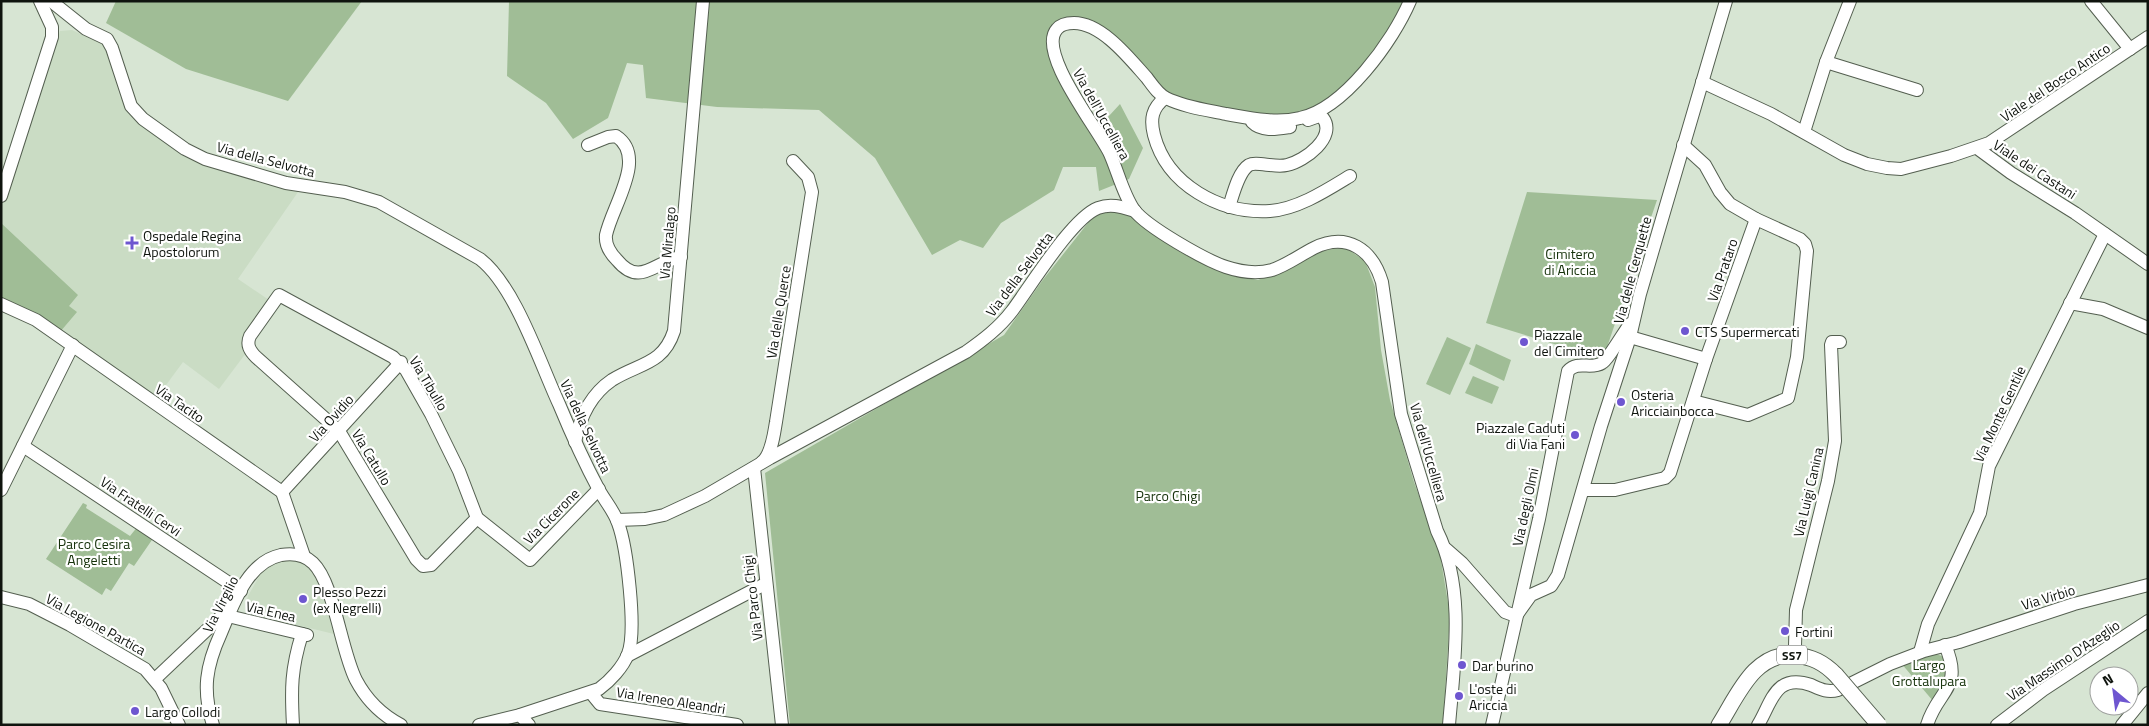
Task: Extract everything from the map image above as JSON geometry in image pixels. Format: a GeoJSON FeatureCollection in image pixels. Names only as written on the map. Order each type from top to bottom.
{"type":"FeatureCollection","features":[{"type":"Feature","properties":{"kind":"main road","name":"SS7"},"geometry":{"type":"LineString","coordinates":[[1719,725],[1753,672],[1761,664],[1777,656],[1797,656],[1817,660],[1879,725]]}},
{"type":"Feature","properties":{"kind":"street"},"geometry":{"type":"LineString","coordinates":[[1,196],[52,37],[52,27],[40,1]]}},
{"type":"Feature","properties":{"kind":"street","name":"Via della Selvotta"},"geometry":{"type":"LineString","coordinates":[[51,1],[86,29],[107,39],[112,48],[131,106],[143,119],[185,149],[205,159],[286,183],[345,192],[379,202],[484,262],[500,280],[516,308],[576,442],[599,489],[617,520],[645,519],[664,515],[705,496],[983,340],[1011,312],[1066,237],[1089,213],[1097,208],[1114,205],[1135,211]]}},
{"type":"Feature","properties":{"kind":"street","name":"Via Miralago"},"geometry":{"type":"LineString","coordinates":[[576,442],[578,425],[587,407],[601,389],[619,377],[657,358],[668,347],[676,324],[703,1]]}},
{"type":"Feature","properties":{"kind":"street","name":"Via dell'Uccelliera"},"geometry":{"type":"LineString","coordinates":[[1410,1],[1397,28],[1382,51],[1349,87],[1328,106],[1310,116],[1293,120],[1248,118],[1208,111],[1165,98],[1101,32],[1086,25],[1075,23],[1062,25],[1056,29],[1053,43],[1060,68],[1110,153],[1135,211],[1183,246],[1215,263],[1235,270],[1255,272],[1270,270],[1288,263],[1314,248],[1335,242],[1354,245],[1370,256],[1376,264],[1382,282],[1401,414],[1437,531],[1446,549],[1455,612],[1449,725]]}},
{"type":"Feature","properties":{"kind":"street","name":"Via delle Cerquette"},"geometry":{"type":"LineString","coordinates":[[1516,616],[1531,595],[1551,586],[1558,575],[1630,336],[1632,322],[1726,1]]}},
{"type":"Feature","properties":{"kind":"street"},"geometry":{"type":"LineString","coordinates":[[1804,132],[1826,62],[1850,1]]}},
{"type":"Feature","properties":{"kind":"street"},"geometry":{"type":"LineString","coordinates":[[2091,1],[2130,49]]}},
{"type":"Feature","properties":{"kind":"street","name":"Viale del Bosco Antico"},"geometry":{"type":"LineString","coordinates":[[1977,148],[2013,129],[2148,37]]}},
{"type":"Feature","properties":{"kind":"street"},"geometry":{"type":"LineString","coordinates":[[1826,62],[1917,90]]}},
{"type":"Feature","properties":{"kind":"street","name":"Viale dei Castani"},"geometry":{"type":"LineString","coordinates":[[1702,82],[1759,108],[1849,157],[1867,164],[1894,169],[1922,164],[1977,148],[2148,264]]}},
{"type":"Feature","properties":{"kind":"street"},"geometry":{"type":"LineString","coordinates":[[1165,98],[1155,106],[1152,116],[1155,139],[1163,158],[1176,176],[1211,200],[1228,207],[1264,211],[1286,208],[1331,188],[1350,176]]}},
{"type":"Feature","properties":{"kind":"street"},"geometry":{"type":"LineString","coordinates":[[1228,207],[1247,166],[1256,164],[1273,167],[1298,161],[1313,151],[1327,134],[1326,122],[1319,116],[1289,127],[1268,130],[1255,125],[1248,118]]}},
{"type":"Feature","properties":{"kind":"street"},"geometry":{"type":"LineString","coordinates":[[588,145],[616,136],[626,145],[629,153],[629,170],[610,219],[606,238],[608,246],[617,261],[629,270],[641,273],[651,271],[666,261],[681,258]]}},
{"type":"Feature","properties":{"kind":"street"},"geometry":{"type":"LineString","coordinates":[[1683,145],[1702,162],[1727,200],[1756,219],[1800,239],[1807,247],[1797,357],[1791,392],[1788,398],[1748,415],[1694,401]]}},
{"type":"Feature","properties":{"kind":"street","name":"Via delle Querce"},"geometry":{"type":"LineString","coordinates":[[754,468],[765,459],[776,422],[812,192],[808,176],[793,161]]}},
{"type":"Feature","properties":{"kind":"street","name":"Via Prataro"},"geometry":{"type":"LineString","coordinates":[[1583,490],[1615,490],[1666,478],[1670,473],[1706,360],[1756,219]]}},
{"type":"Feature","properties":{"kind":"street","name":"Via Monte Gentile"},"geometry":{"type":"LineString","coordinates":[[1920,652],[1928,624],[1980,513],[1989,466],[2105,234]]}},
{"type":"Feature","properties":{"kind":"street","name":"Via Tibullo"},"geometry":{"type":"LineString","coordinates":[[279,295],[401,362],[453,457],[477,518]]}},
{"type":"Feature","properties":{"kind":"street","name":"Via Catullo"},"geometry":{"type":"LineString","coordinates":[[279,295],[250,336],[248,342],[250,349],[256,357],[339,432],[416,559],[425,566],[435,561],[477,518]]}},
{"type":"Feature","properties":{"kind":"street"},"geometry":{"type":"LineString","coordinates":[[2070,303],[2103,308],[2148,328]]}},
{"type":"Feature","properties":{"kind":"street","name":"Via Tacito"},"geometry":{"type":"LineString","coordinates":[[1,304],[36,320],[282,492]]}},
{"type":"Feature","properties":{"kind":"street","name":"Via degli Olmi"},"geometry":{"type":"LineString","coordinates":[[1516,616],[1539,519],[1568,372],[1576,366],[1595,366],[1604,362],[1632,322]]}},
{"type":"Feature","properties":{"kind":"street"},"geometry":{"type":"LineString","coordinates":[[1630,336],[1706,360]]}},
{"type":"Feature","properties":{"kind":"street","name":"Via Luigi Canina"},"geometry":{"type":"LineString","coordinates":[[1797,656],[1795,646],[1796,610],[1828,481],[1835,441],[1831,345],[1832,342],[1840,342]]}},
{"type":"Feature","properties":{"kind":"street"},"geometry":{"type":"LineString","coordinates":[[1,490],[73,345]]}},
{"type":"Feature","properties":{"kind":"street","name":"Via Ovidio"},"geometry":{"type":"LineString","coordinates":[[282,492],[339,432],[401,362]]}},
{"type":"Feature","properties":{"kind":"street","name":"Via Fratelli Cervi"},"geometry":{"type":"LineString","coordinates":[[23,446],[241,591]]}},
{"type":"Feature","properties":{"kind":"street","name":"Via Parco Chigi"},"geometry":{"type":"LineString","coordinates":[[754,468],[765,584],[782,725]]}},
{"type":"Feature","properties":{"kind":"street","name":"Via Cicerone"},"geometry":{"type":"LineString","coordinates":[[477,518],[530,560],[599,489]]}},
{"type":"Feature","properties":{"kind":"street"},"geometry":{"type":"LineString","coordinates":[[282,492],[304,556],[315,564],[324,582],[350,666],[360,686],[377,707],[401,725]]}},
{"type":"Feature","properties":{"kind":"street"},"geometry":{"type":"LineString","coordinates":[[479,725],[520,715],[592,693],[609,681],[627,656],[631,636],[631,602],[617,520]]}},
{"type":"Feature","properties":{"kind":"street"},"geometry":{"type":"LineString","coordinates":[[1446,549],[1462,563],[1506,612],[1516,616],[1492,725]]}},
{"type":"Feature","properties":{"kind":"street","name":"Via Virgilio"},"geometry":{"type":"LineString","coordinates":[[213,725],[206,693],[206,675],[217,642],[241,591],[252,573],[267,561],[291,554],[304,556]]}},
{"type":"Feature","properties":{"kind":"street"},"geometry":{"type":"LineString","coordinates":[[627,656],[765,584]]}},
{"type":"Feature","properties":{"kind":"street","name":"Via Virbio"},"geometry":{"type":"LineString","coordinates":[[1945,645],[2068,606],[2148,586]]}},
{"type":"Feature","properties":{"kind":"street","name":"Via Legione Partica"},"geometry":{"type":"LineString","coordinates":[[1,597],[29,604],[140,665],[162,688],[179,725]]}},
{"type":"Feature","properties":{"kind":"street"},"geometry":{"type":"LineString","coordinates":[[155,679],[231,611]]}},
{"type":"Feature","properties":{"kind":"street","name":"Via Enea"},"geometry":{"type":"LineString","coordinates":[[231,611],[304,634],[293,662],[291,679],[293,725]]}},
{"type":"Feature","properties":{"kind":"street","name":"Via Massimo D'Azeglio"},"geometry":{"type":"LineString","coordinates":[[1997,725],[2043,690],[2148,621]]}},
{"type":"Feature","properties":{"kind":"street"},"geometry":{"type":"LineString","coordinates":[[1758,725],[1771,698],[1787,684],[1802,683],[1830,692],[1838,682],[1920,652],[1945,645],[1952,666],[1952,677],[1949,687],[1930,715],[1927,725]]}},
{"type":"Feature","properties":{"kind":"street","name":"Via Ireneo Aleandri"},"geometry":{"type":"LineString","coordinates":[[592,693],[600,704],[737,725]]}},
{"type":"Feature","properties":{"kind":"street"},"geometry":{"type":"LineString","coordinates":[[2122,725],[2148,693]]}},
{"type":"Feature","properties":{"kind":"street"},"geometry":{"type":"LineString","coordinates":[[520,715],[530,725]]}},
{"type":"Feature","properties":{"kind":"shaded area","name":"Ospedale Regina Apostolorum"},"geometry":{"type":"Polygon","coordinates":[[[72,30],[102,44],[105,48],[120,97],[128,113],[138,123],[183,156],[298,192],[238,279],[269,300],[243,336],[246,353],[219,389],[183,362],[155,400],[1,301],[1,206],[60,31],[72,30]]]}},
{"type":"Feature","properties":{"kind":"shaded area"},"geometry":{"type":"Polygon","coordinates":[[[277,560],[307,560],[323,590],[334,634],[252,614],[247,610],[248,596],[261,573],[277,560]]]}},
{"type":"Feature","properties":{"kind":"green space"},"geometry":{"type":"Polygon","coordinates":[[[116,1],[362,1],[288,101],[186,69],[106,23],[116,1]]]}},
{"type":"Feature","properties":{"kind":"green space"},"geometry":{"type":"Polygon","coordinates":[[[509,1],[1405,1],[1397,28],[1349,87],[1293,120],[1172,101],[1120,49],[1072,23],[1053,40],[1096,130],[1120,104],[1143,148],[1129,179],[1099,191],[1096,167],[1063,167],[1054,190],[1001,223],[983,248],[960,240],[932,255],[875,158],[819,110],[717,107],[646,98],[643,65],[627,63],[608,118],[573,139],[546,103],[507,76],[509,1]]]}},
{"type":"Feature","properties":{"kind":"green space","name":"Cimitero di Ariccia"},"geometry":{"type":"Polygon","coordinates":[[[1527,192],[1657,200],[1603,359],[1486,323],[1527,192]]]}},
{"type":"Feature","properties":{"kind":"green space","name":"Parco Chigi"},"geometry":{"type":"Polygon","coordinates":[[[1111,211],[1132,215],[1180,252],[1225,273],[1258,280],[1287,268],[1316,252],[1345,247],[1365,261],[1375,287],[1381,350],[1390,400],[1414,482],[1440,554],[1450,615],[1443,725],[790,725],[765,473],[1004,335],[1042,281],[1095,214],[1111,211]]]}},
{"type":"Feature","properties":{"kind":"green space"},"geometry":{"type":"Polygon","coordinates":[[[1,223],[78,295],[69,306],[77,312],[60,332],[1,300],[1,223]]]}},
{"type":"Feature","properties":{"kind":"green space"},"geometry":{"type":"Polygon","coordinates":[[[1447,337],[1471,348],[1450,395],[1426,384],[1447,337]]]}},
{"type":"Feature","properties":{"kind":"green space"},"geometry":{"type":"Polygon","coordinates":[[[1476,344],[1511,360],[1504,381],[1469,364],[1476,344]]]}},
{"type":"Feature","properties":{"kind":"green space"},"geometry":{"type":"Polygon","coordinates":[[[1473,376],[1499,387],[1492,404],[1465,393],[1473,376]]]}},
{"type":"Feature","properties":{"kind":"green space","name":"Parco Cesira Angeletti"},"geometry":{"type":"Polygon","coordinates":[[[83,503],[87,505],[86,508],[130,536],[138,526],[154,537],[134,566],[129,563],[111,591],[106,588],[102,595],[46,559],[83,503]]]}},
{"type":"Feature","properties":{"kind":"green space","name":"Largo Grottalupara"},"geometry":{"type":"Polygon","coordinates":[[[1936,654],[1942,656],[1946,668],[1942,685],[1933,701],[1901,663],[1936,654]]]}},
{"type":"Feature","properties":{"kind":"place","name":"Ospedale Regina Apostolorum"},"geometry":{"type":"Point","coordinates":[132,243]}},
{"type":"Feature","properties":{"kind":"place","name":"CTS Supermercati"},"geometry":{"type":"Point","coordinates":[1685,331]}},
{"type":"Feature","properties":{"kind":"place","name":"Piazzale del Cimitero"},"geometry":{"type":"Point","coordinates":[1524,342]}},
{"type":"Feature","properties":{"kind":"place","name":"Osteria Aricciainbocca"},"geometry":{"type":"Point","coordinates":[1621,402]}},
{"type":"Feature","properties":{"kind":"place","name":"Piazzale Caduti di Via Fani"},"geometry":{"type":"Point","coordinates":[1575,435]}},
{"type":"Feature","properties":{"kind":"place","name":"Plesso Pezzi (ex Negrelli)"},"geometry":{"type":"Point","coordinates":[303,599]}},
{"type":"Feature","properties":{"kind":"place","name":"Fortini"},"geometry":{"type":"Point","coordinates":[1785,631]}},
{"type":"Feature","properties":{"kind":"place","name":"Dar burino"},"geometry":{"type":"Point","coordinates":[1462,665]}},
{"type":"Feature","properties":{"kind":"place","name":"L'oste di Ariccia"},"geometry":{"type":"Point","coordinates":[1459,696]}},
{"type":"Feature","properties":{"kind":"place","name":"Largo Collodi"},"geometry":{"type":"Point","coordinates":[135,711]}}]}
